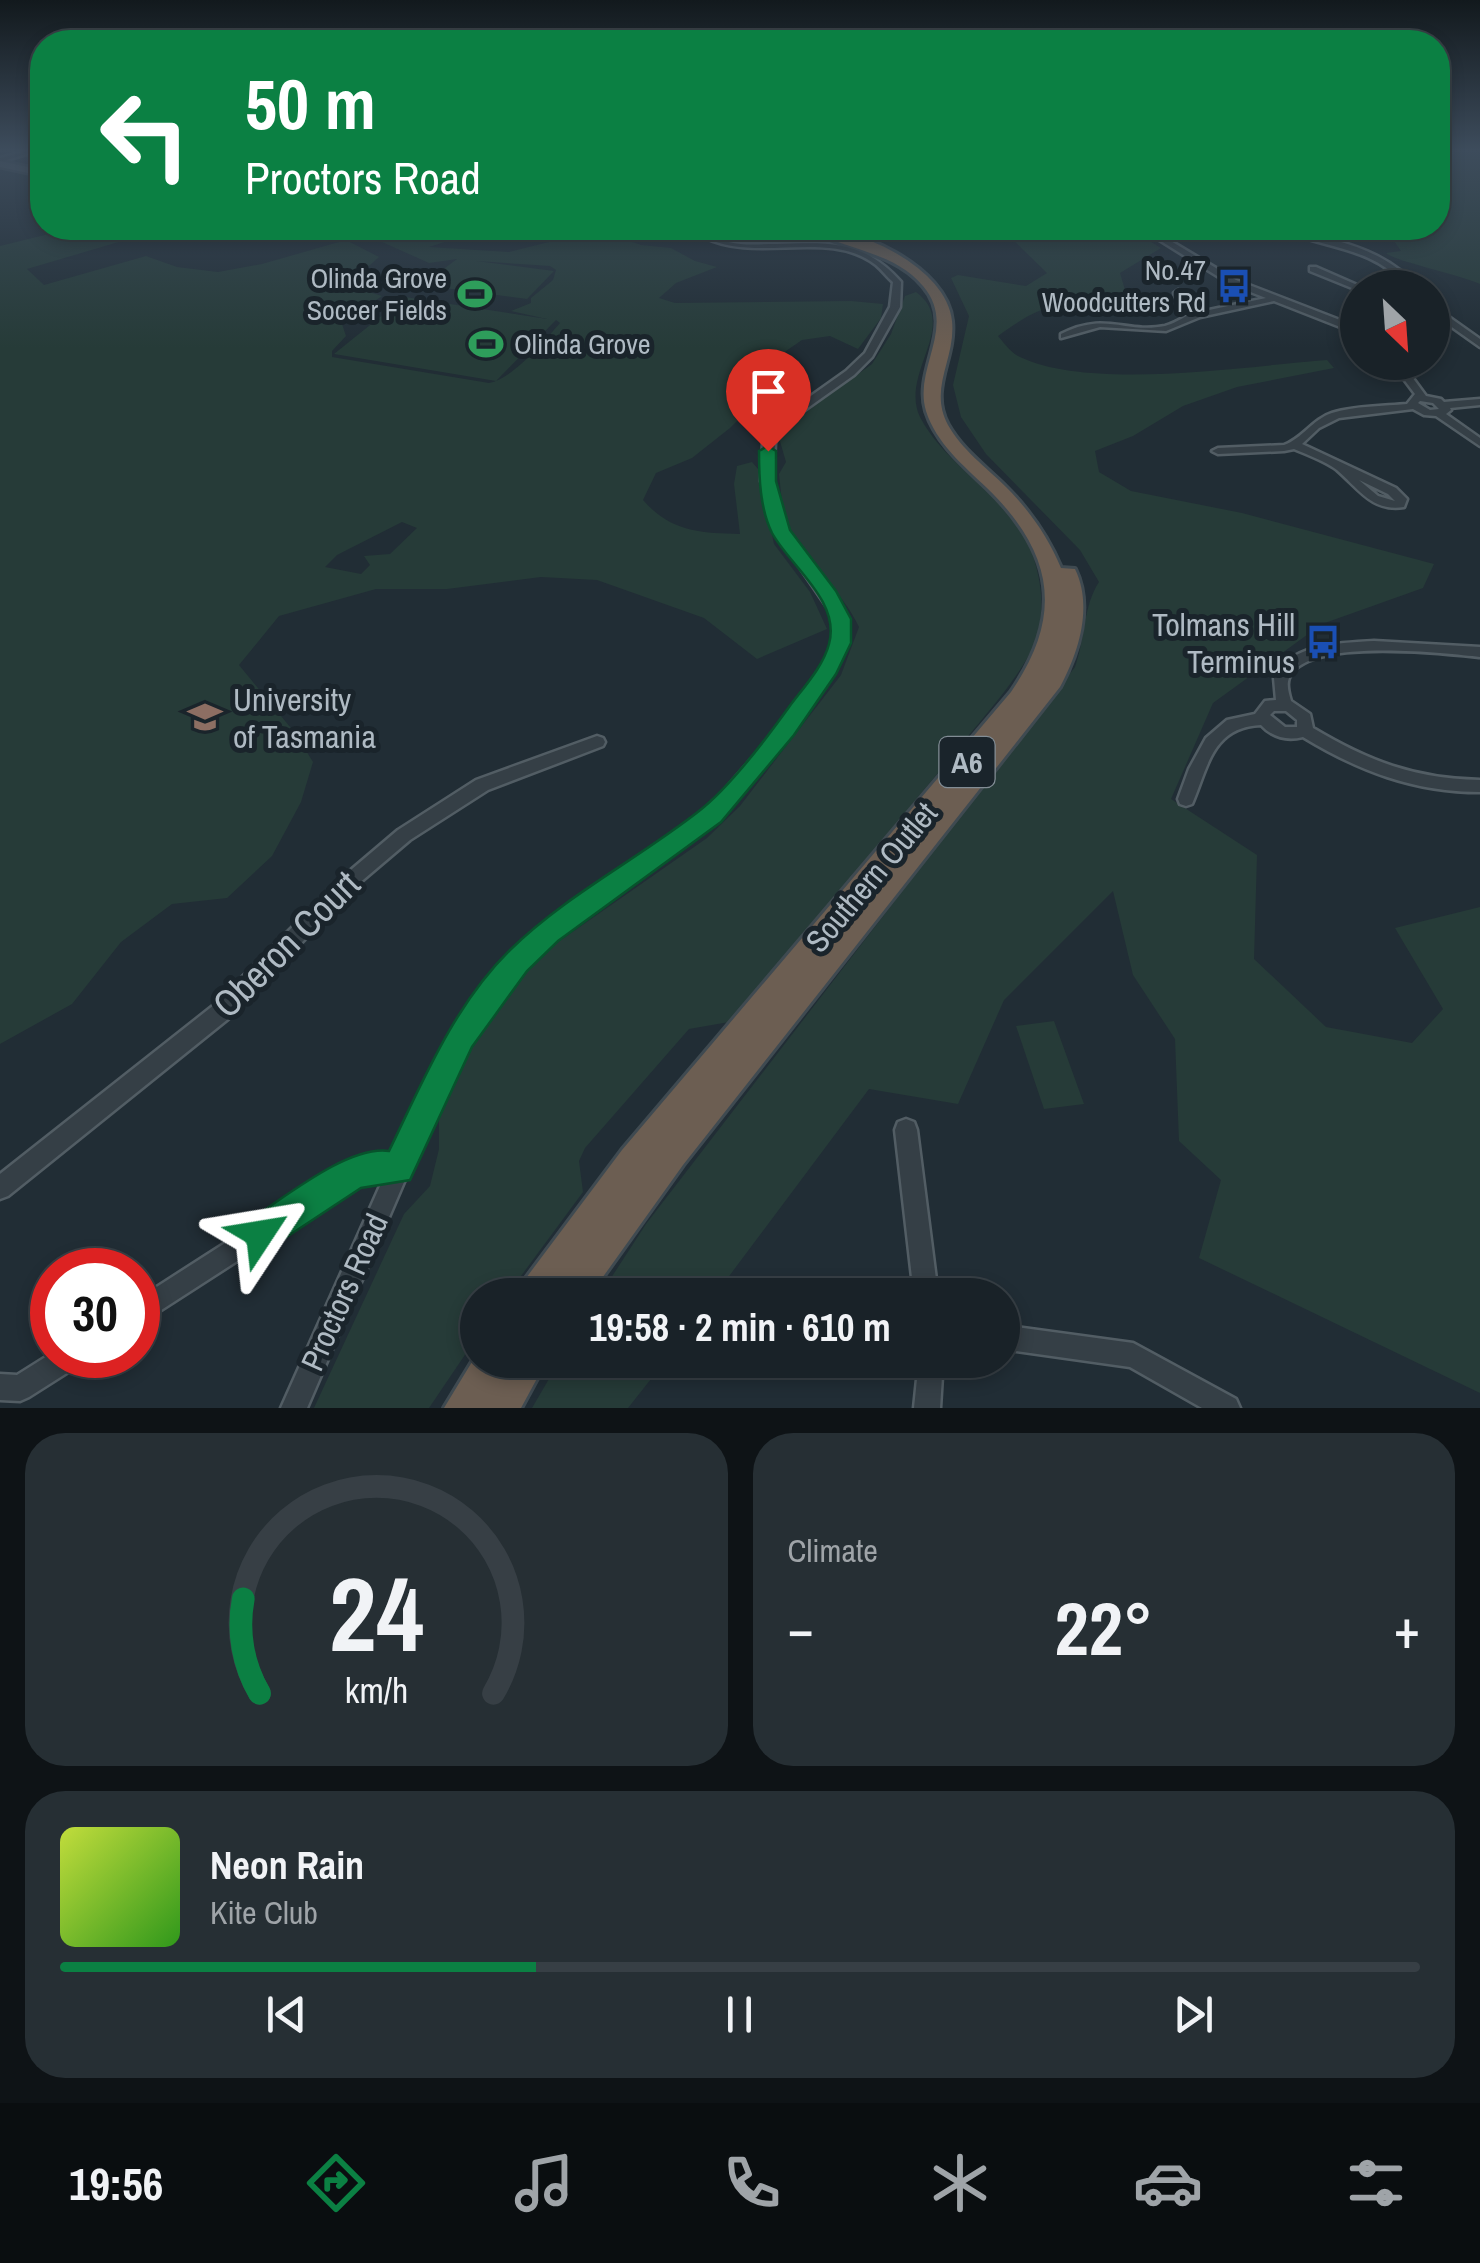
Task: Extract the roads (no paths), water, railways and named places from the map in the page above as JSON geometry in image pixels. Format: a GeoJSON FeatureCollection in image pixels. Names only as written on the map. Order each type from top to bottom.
{"type":"FeatureCollection","features":[{"type":"Feature","properties":{"kind":"highway"},"geometry":{"type":"LineString","coordinates":[[850,240],[880,248]]}},
{"type":"Feature","properties":{"kind":"highway","name":"Southern Outlet"},"geometry":{"type":"LineString","coordinates":[[549,1278],[634,1162],[1019,698],[1044,661],[1054,636],[1056,585],[1039,539],[1015,507],[954,445],[934,412],[932,381],[946,329],[943,304],[922,277],[880,248],[854,240]]}},
{"type":"Feature","properties":{"kind":"highway","name":"Southern Outlet"},"geometry":{"type":"LineString","coordinates":[[580,1278],[662,1167],[1035,705],[1069,644],[1072,590],[1056,543],[1034,511],[970,448],[947,415],[943,384],[957,324],[951,300],[924,268],[861,240]]}},
{"type":"Feature","properties":{"kind":"highway"},"geometry":{"type":"LineString","coordinates":[[864,240],[880,248]]}},
{"type":"Feature","properties":{"kind":"highway"},"geometry":{"type":"LineString","coordinates":[[463,1408],[482,1378]]}},
{"type":"Feature","properties":{"kind":"highway"},"geometry":{"type":"LineString","coordinates":[[500,1408],[518,1378]]}},
{"type":"Feature","properties":{"kind":"street","name":"Proctors Road"},"geometry":{"type":"LineString","coordinates":[[294,1408],[398,1168],[461,1036],[517,962],[548,932],[679,841],[722,805],[803,706],[840,643],[842,626],[836,608],[788,544],[778,524],[768,481],[769,443],[773,431],[788,416],[864,362],[887,326],[898,298],[898,285],[878,263],[850,251],[801,244],[728,244],[719,240]]}},
{"type":"Feature","properties":{"kind":"street"},"geometry":{"type":"LineString","coordinates":[[1163,240],[1224,278],[1340,324]]}},
{"type":"Feature","properties":{"kind":"street"},"geometry":{"type":"LineString","coordinates":[[1322,240],[1374,256],[1398,270]]}},
{"type":"Feature","properties":{"kind":"street"},"geometry":{"type":"LineString","coordinates":[[1314,269],[1340,280]]}},
{"type":"Feature","properties":{"kind":"street"},"geometry":{"type":"LineString","coordinates":[[1178,293],[1184,308],[1194,316]]}},
{"type":"Feature","properties":{"kind":"street"},"geometry":{"type":"LineString","coordinates":[[1064,336],[1097,322],[1170,328],[1194,316],[1247,308],[1272,299]]}},
{"type":"Feature","properties":{"kind":"street"},"geometry":{"type":"LineString","coordinates":[[1450,322],[1480,344]]}},
{"type":"Feature","properties":{"kind":"street"},"geometry":{"type":"LineString","coordinates":[[1406,380],[1418,401]]}},
{"type":"Feature","properties":{"kind":"street"},"geometry":{"type":"LineString","coordinates":[[1218,451],[1270,450],[1295,445],[1315,426],[1336,414],[1418,401],[1441,410],[1480,443]]}},
{"type":"Feature","properties":{"kind":"street"},"geometry":{"type":"LineString","coordinates":[[1441,410],[1480,402]]}},
{"type":"Feature","properties":{"kind":"street"},"geometry":{"type":"LineString","coordinates":[[1295,445],[1339,466],[1396,494],[1400,504],[1376,501],[1339,466]]}},
{"type":"Feature","properties":{"kind":"street"},"geometry":{"type":"LineString","coordinates":[[1285,705],[1283,674],[1294,663],[1322,651],[1388,646],[1480,652]]}},
{"type":"Feature","properties":{"kind":"street"},"geometry":{"type":"LineString","coordinates":[[1264,719],[1266,707],[1285,705],[1306,718],[1305,731]]}},
{"type":"Feature","properties":{"kind":"street"},"geometry":{"type":"LineString","coordinates":[[1186,799],[1208,744],[1238,720],[1264,719],[1286,734],[1305,731],[1355,760],[1400,779],[1446,787],[1480,786]]}},
{"type":"Feature","properties":{"kind":"street","name":"Oberon Court"},"geometry":{"type":"LineString","coordinates":[[0,1188],[220,1012],[351,880],[404,835],[482,785],[597,742]]}},
{"type":"Feature","properties":{"kind":"street"},"geometry":{"type":"LineString","coordinates":[[906,1130],[924,1278]]}},
{"type":"Feature","properties":{"kind":"street"},"geometry":{"type":"LineString","coordinates":[[160,1299],[353,1174],[379,1166],[398,1168]]}},
{"type":"Feature","properties":{"kind":"street"},"geometry":{"type":"LineString","coordinates":[[1020,1340],[1133,1356],[1228,1408]]}},
{"type":"Feature","properties":{"kind":"street"},"geometry":{"type":"LineString","coordinates":[[1,1389],[26,1385],[37,1378]]}},
{"type":"Feature","properties":{"kind":"street"},"geometry":{"type":"LineString","coordinates":[[927,1408],[930,1378]]}},
{"type":"Feature","properties":{"kind":"place","name":"No.47 Woodcutters Rd"},"geometry":{"type":"Point","coordinates":[1234,286]}},
{"type":"Feature","properties":{"kind":"place","name":"Olinda Grove Soccer Fields"},"geometry":{"type":"Point","coordinates":[475,294]}},
{"type":"Feature","properties":{"kind":"place","name":"Olinda Grove"},"geometry":{"type":"Point","coordinates":[486,344]}},
{"type":"Feature","properties":{"kind":"place","name":"Tolmans Hill Terminus"},"geometry":{"type":"Point","coordinates":[1323,642]}},
{"type":"Feature","properties":{"kind":"place","name":"University of Tasmania"},"geometry":{"type":"Point","coordinates":[205,717]}}]}
